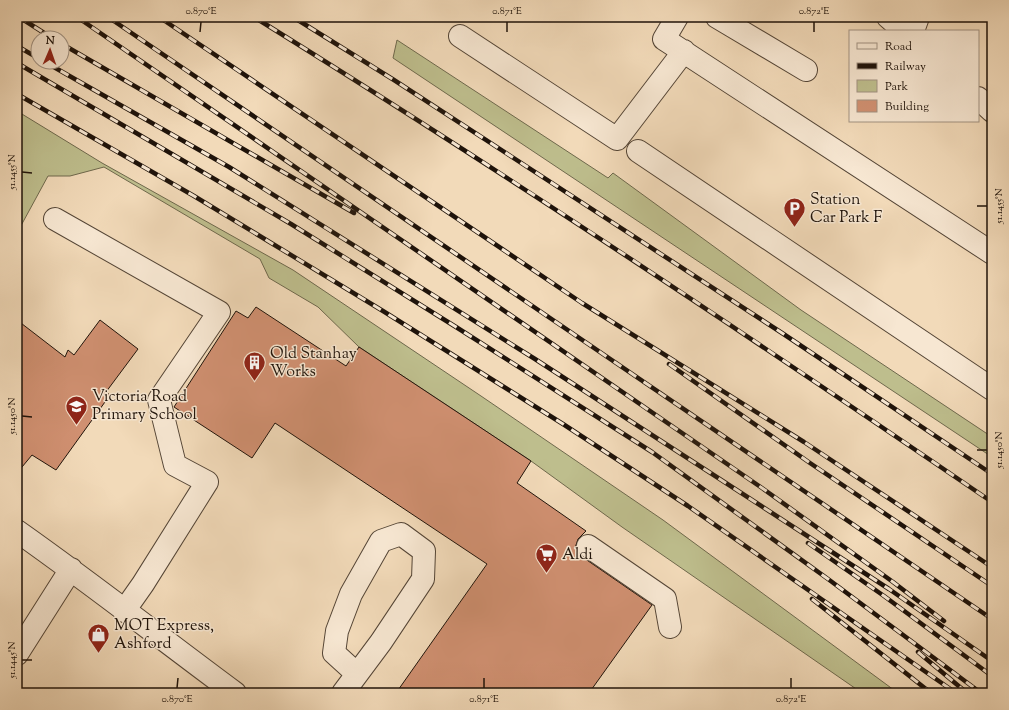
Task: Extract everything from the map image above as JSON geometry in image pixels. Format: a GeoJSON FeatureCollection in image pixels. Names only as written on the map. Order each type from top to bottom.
{"type":"FeatureCollection","features":[{"type":"Feature","properties":{"kind":"street"},"geometry":{"type":"LineString","coordinates":[[677,17],[664,39],[992,253]]}},
{"type":"Feature","properties":{"kind":"street"},"geometry":{"type":"LineString","coordinates":[[717,17],[806,70]]}},
{"type":"Feature","properties":{"kind":"street"},"geometry":{"type":"LineString","coordinates":[[888,17],[903,30]]}},
{"type":"Feature","properties":{"kind":"street"},"geometry":{"type":"LineString","coordinates":[[913,30],[918,17]]}},
{"type":"Feature","properties":{"kind":"street"},"geometry":{"type":"LineString","coordinates":[[460,36],[617,139],[684,51]]}},
{"type":"Feature","properties":{"kind":"street"},"geometry":{"type":"LineString","coordinates":[[979,99],[992,111]]}},
{"type":"Feature","properties":{"kind":"street"},"geometry":{"type":"LineString","coordinates":[[638,151],[991,387]]}},
{"type":"Feature","properties":{"kind":"street"},"geometry":{"type":"LineString","coordinates":[[55,219],[219,312],[159,400],[175,465],[207,482],[143,584],[124,611]]}},
{"type":"Feature","properties":{"kind":"street"},"geometry":{"type":"LineString","coordinates":[[17,531],[71,569],[124,611],[235,693]]}},
{"type":"Feature","properties":{"kind":"street"},"geometry":{"type":"LineString","coordinates":[[343,693],[381,642],[423,579],[424,551],[401,534],[381,541],[351,594],[337,632],[334,653],[357,674]]}},
{"type":"Feature","properties":{"kind":"street"},"geometry":{"type":"LineString","coordinates":[[588,546],[665,599],[670,626]]}},
{"type":"Feature","properties":{"kind":"street"},"geometry":{"type":"LineString","coordinates":[[17,654],[71,569]]}},
{"type":"Feature","properties":{"kind":"green space"},"geometry":{"type":"Polygon","coordinates":[[[397,40],[608,178],[613,173],[801,310],[992,437],[992,457],[393,58],[397,40]]]}},
{"type":"Feature","properties":{"kind":"green space"},"geometry":{"type":"Polygon","coordinates":[[[17,111],[102,163],[293,270],[663,520],[898,693],[862,693],[622,527],[531,461],[359,347],[318,307],[269,278],[260,259],[104,167],[70,176],[48,176],[17,233],[17,111]]]}},
{"type":"Feature","properties":{"kind":"building"},"geometry":{"type":"Polygon","coordinates":[[[256,307],[346,366],[359,347],[531,461],[517,483],[586,531],[578,539],[575,548],[581,556],[652,605],[589,693],[396,693],[487,564],[275,423],[252,458],[174,407],[236,311],[248,318],[256,307]]]}},
{"type":"Feature","properties":{"kind":"building"},"geometry":{"type":"Polygon","coordinates":[[[17,320],[65,357],[68,350],[74,355],[100,320],[138,349],[106,392],[110,395],[56,470],[32,455],[17,473],[17,320]]]}},
{"type":"Feature","properties":{"kind":"railway"},"geometry":{"type":"LineString","coordinates":[[19,17],[39,30]]}},
{"type":"Feature","properties":{"kind":"railway"},"geometry":{"type":"LineString","coordinates":[[77,17],[762,488],[893,582],[944,621]]}},
{"type":"Feature","properties":{"kind":"railway"},"geometry":{"type":"LineString","coordinates":[[108,17],[992,619]]}},
{"type":"Feature","properties":{"kind":"railway"},"geometry":{"type":"LineString","coordinates":[[159,17],[582,303],[804,442],[992,567]]}},
{"type":"Feature","properties":{"kind":"railway"},"geometry":{"type":"LineString","coordinates":[[254,17],[441,135],[626,255],[992,502]]}},
{"type":"Feature","properties":{"kind":"railway"},"geometry":{"type":"LineString","coordinates":[[293,17],[394,80],[782,333],[992,474]]}},
{"type":"Feature","properties":{"kind":"railway"},"geometry":{"type":"LineString","coordinates":[[17,46],[30,53]]}},
{"type":"Feature","properties":{"kind":"railway"},"geometry":{"type":"LineString","coordinates":[[70,49],[354,213]]}},
{"type":"Feature","properties":{"kind":"railway"},"geometry":{"type":"LineString","coordinates":[[17,63],[291,224],[652,452],[828,579],[981,693]]}},
{"type":"Feature","properties":{"kind":"railway"},"geometry":{"type":"LineString","coordinates":[[59,70],[229,167],[535,359],[889,589],[992,661]]}},
{"type":"Feature","properties":{"kind":"railway"},"geometry":{"type":"LineString","coordinates":[[17,94],[194,196],[383,311],[563,424],[688,506],[956,693]]}},
{"type":"Feature","properties":{"kind":"railway"},"geometry":{"type":"LineString","coordinates":[[669,364],[810,463],[992,586]]}},
{"type":"Feature","properties":{"kind":"railway"},"geometry":{"type":"LineString","coordinates":[[808,543],[884,596],[992,676]]}},
{"type":"Feature","properties":{"kind":"railway"},"geometry":{"type":"LineString","coordinates":[[812,599],[931,693]]}},
{"type":"Feature","properties":{"kind":"railway"},"geometry":{"type":"LineString","coordinates":[[918,652],[967,693]]}},
{"type":"Feature","properties":{"kind":"place","name":"Station Car Park F"},"geometry":{"type":"Point","coordinates":[794,228]}},
{"type":"Feature","properties":{"kind":"place","name":"Old Stanhay Works"},"geometry":{"type":"Point","coordinates":[255,382]}},
{"type":"Feature","properties":{"kind":"place","name":"Victoria Road Primary School"},"geometry":{"type":"Point","coordinates":[77,426]}},
{"type":"Feature","properties":{"kind":"place","name":"Aldi"},"geometry":{"type":"Point","coordinates":[547,574]}},
{"type":"Feature","properties":{"kind":"place","name":"MOT Express, Ashford"},"geometry":{"type":"Point","coordinates":[99,654]}}]}
